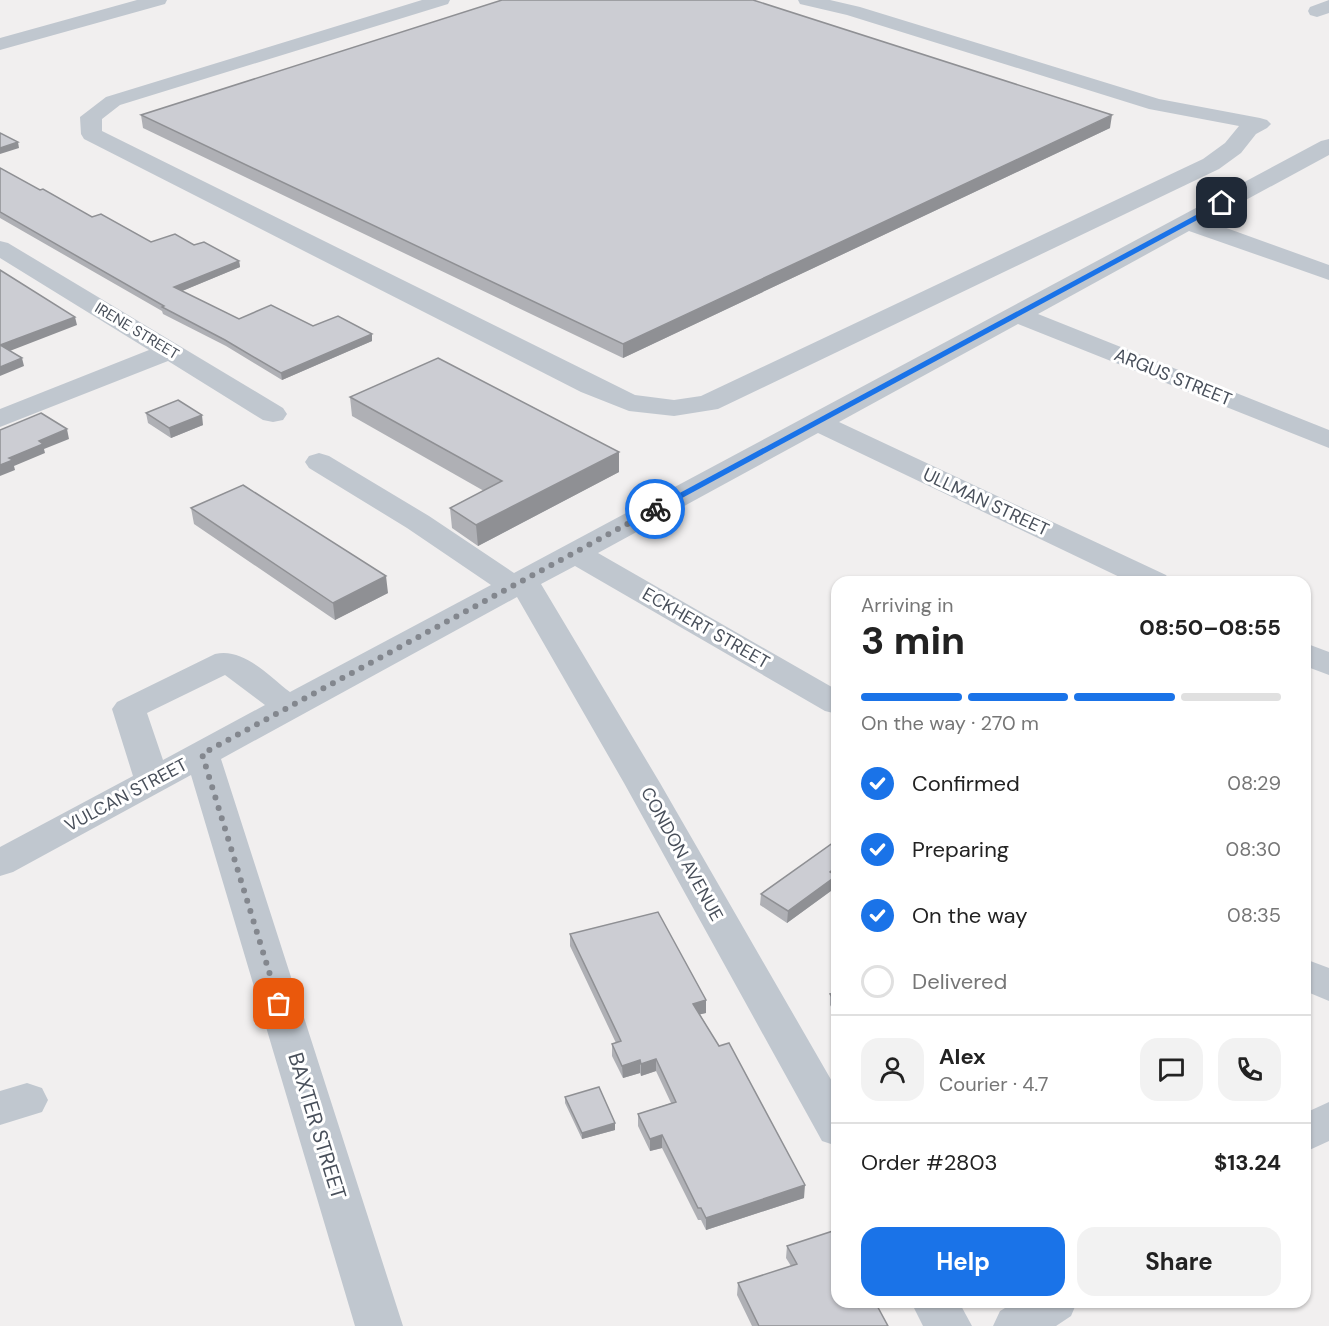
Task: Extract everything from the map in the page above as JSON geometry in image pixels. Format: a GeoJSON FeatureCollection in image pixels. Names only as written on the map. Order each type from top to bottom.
{"type":"FeatureCollection","features":[{"type":"Feature","properties":{"kind":"street"},"geometry":{"type":"LineString","coordinates":[[0,44],[158,0]]}},
{"type":"Feature","properties":{"kind":"street"},"geometry":{"type":"LineString","coordinates":[[441,0],[113,101],[91,117],[92,134],[591,386],[629,403],[674,408],[708,403],[1112,213],[1211,164],[1233,148],[1248,129],[1260,124],[1156,105],[844,8],[807,0]]}},
{"type":"Feature","properties":{"kind":"street","name":"VULCAN STREET"},"geometry":{"type":"LineString","coordinates":[[0,863],[1329,146]]}},
{"type":"Feature","properties":{"kind":"street"},"geometry":{"type":"LineString","coordinates":[[1187,222],[1329,273]]}},
{"type":"Feature","properties":{"kind":"street","name":"IRENE STREET"},"geometry":{"type":"LineString","coordinates":[[0,248],[273,414]]}},
{"type":"Feature","properties":{"kind":"street","name":"ARGUS STREET"},"geometry":{"type":"LineString","coordinates":[[1016,314],[1329,440]]}},
{"type":"Feature","properties":{"kind":"street"},"geometry":{"type":"LineString","coordinates":[[0,419],[170,351]]}},
{"type":"Feature","properties":{"kind":"street","name":"ULLMAN STREET"},"geometry":{"type":"LineString","coordinates":[[817,422],[1142,576]]}},
{"type":"Feature","properties":{"kind":"street"},"geometry":{"type":"LineString","coordinates":[[319,462],[518,583]]}},
{"type":"Feature","properties":{"kind":"street","name":"ECKHERT STREET"},"geometry":{"type":"LineString","coordinates":[[575,553],[831,701]]}},
{"type":"Feature","properties":{"kind":"street","name":"CONDON AVENUE"},"geometry":{"type":"LineString","coordinates":[[518,583],[648,794],[831,1118]]}},
{"type":"Feature","properties":{"kind":"street"},"geometry":{"type":"LineString","coordinates":[[1311,656],[1329,665]]}},
{"type":"Feature","properties":{"kind":"street"},"geometry":{"type":"LineString","coordinates":[[152,781],[129,709],[227,661],[289,707]]}},
{"type":"Feature","properties":{"kind":"street","name":"BAXTER STREET"},"geometry":{"type":"LineString","coordinates":[[202,754],[379,1326]]}},
{"type":"Feature","properties":{"kind":"street"},"geometry":{"type":"LineString","coordinates":[[1311,976],[1329,986]]}},
{"type":"Feature","properties":{"kind":"street"},"geometry":{"type":"LineString","coordinates":[[1311,1131],[1329,1119]]}},
{"type":"Feature","properties":{"kind":"street"},"geometry":{"type":"LineString","coordinates":[[938,1308],[948,1326]]}},
{"type":"Feature","properties":{"kind":"street"},"geometry":{"type":"LineString","coordinates":[[1017,1326],[1045,1308]]}},
{"type":"Feature","properties":{"kind":"building"},"geometry":{"type":"Polygon","coordinates":[[[502,0],[753,0],[1112,115],[623,344],[141,115],[502,0]]]}},
{"type":"Feature","properties":{"kind":"building"},"geometry":{"type":"Polygon","coordinates":[[[0,133],[18,142],[0,148],[0,133]]]}},
{"type":"Feature","properties":{"kind":"building"},"geometry":{"type":"Polygon","coordinates":[[[0,168],[92,217],[101,214],[151,242],[175,234],[194,245],[204,242],[239,261],[174,287],[239,319],[271,305],[313,326],[338,316],[372,334],[281,373],[162,307],[164,306],[0,212],[0,168]]]}},
{"type":"Feature","properties":{"kind":"building"},"geometry":{"type":"Polygon","coordinates":[[[0,270],[75,317],[0,345],[0,270]]]}},
{"type":"Feature","properties":{"kind":"building"},"geometry":{"type":"Polygon","coordinates":[[[0,345],[22,358],[0,367],[0,345]]]}},
{"type":"Feature","properties":{"kind":"building"},"geometry":{"type":"Polygon","coordinates":[[[438,358],[619,452],[476,525],[450,508],[502,481],[350,397],[438,358]]]}},
{"type":"Feature","properties":{"kind":"building"},"geometry":{"type":"Polygon","coordinates":[[[178,400],[202,415],[169,428],[146,413],[178,400]]]}},
{"type":"Feature","properties":{"kind":"building"},"geometry":{"type":"Polygon","coordinates":[[[41,413],[67,429],[39,441],[43,444],[9,458],[13,460],[0,465],[0,430],[41,413]]]}},
{"type":"Feature","properties":{"kind":"building"},"geometry":{"type":"Polygon","coordinates":[[[243,485],[386,576],[333,603],[191,508],[243,485]]]}},
{"type":"Feature","properties":{"kind":"building"},"geometry":{"type":"Polygon","coordinates":[[[831,844],[831,880],[788,911],[761,894],[831,844]]]}},
{"type":"Feature","properties":{"kind":"building"},"geometry":{"type":"Polygon","coordinates":[[[658,912],[706,1000],[693,1004],[719,1046],[729,1043],[805,1185],[706,1218],[701,1208],[698,1208],[662,1135],[650,1139],[638,1114],[676,1102],[656,1059],[641,1064],[640,1060],[622,1066],[612,1044],[621,1041],[570,934],[658,912]]]}},
{"type":"Feature","properties":{"kind":"building"},"geometry":{"type":"Polygon","coordinates":[[[599,1087],[615,1123],[582,1133],[565,1097],[599,1087]]]}},
{"type":"Feature","properties":{"kind":"building"},"geometry":{"type":"Polygon","coordinates":[[[831,1232],[831,1308],[878,1308],[888,1326],[759,1326],[738,1283],[797,1264],[787,1246],[831,1232]]]}},
{"type":"Feature","properties":{"kind":"way so far"},"geometry":{"type":"LineString","coordinates":[[279,1004],[202,754],[655,509]]}},
{"type":"Feature","properties":{"kind":"route"},"geometry":{"type":"LineString","coordinates":[[655,509],[1222,203]]}}]}
